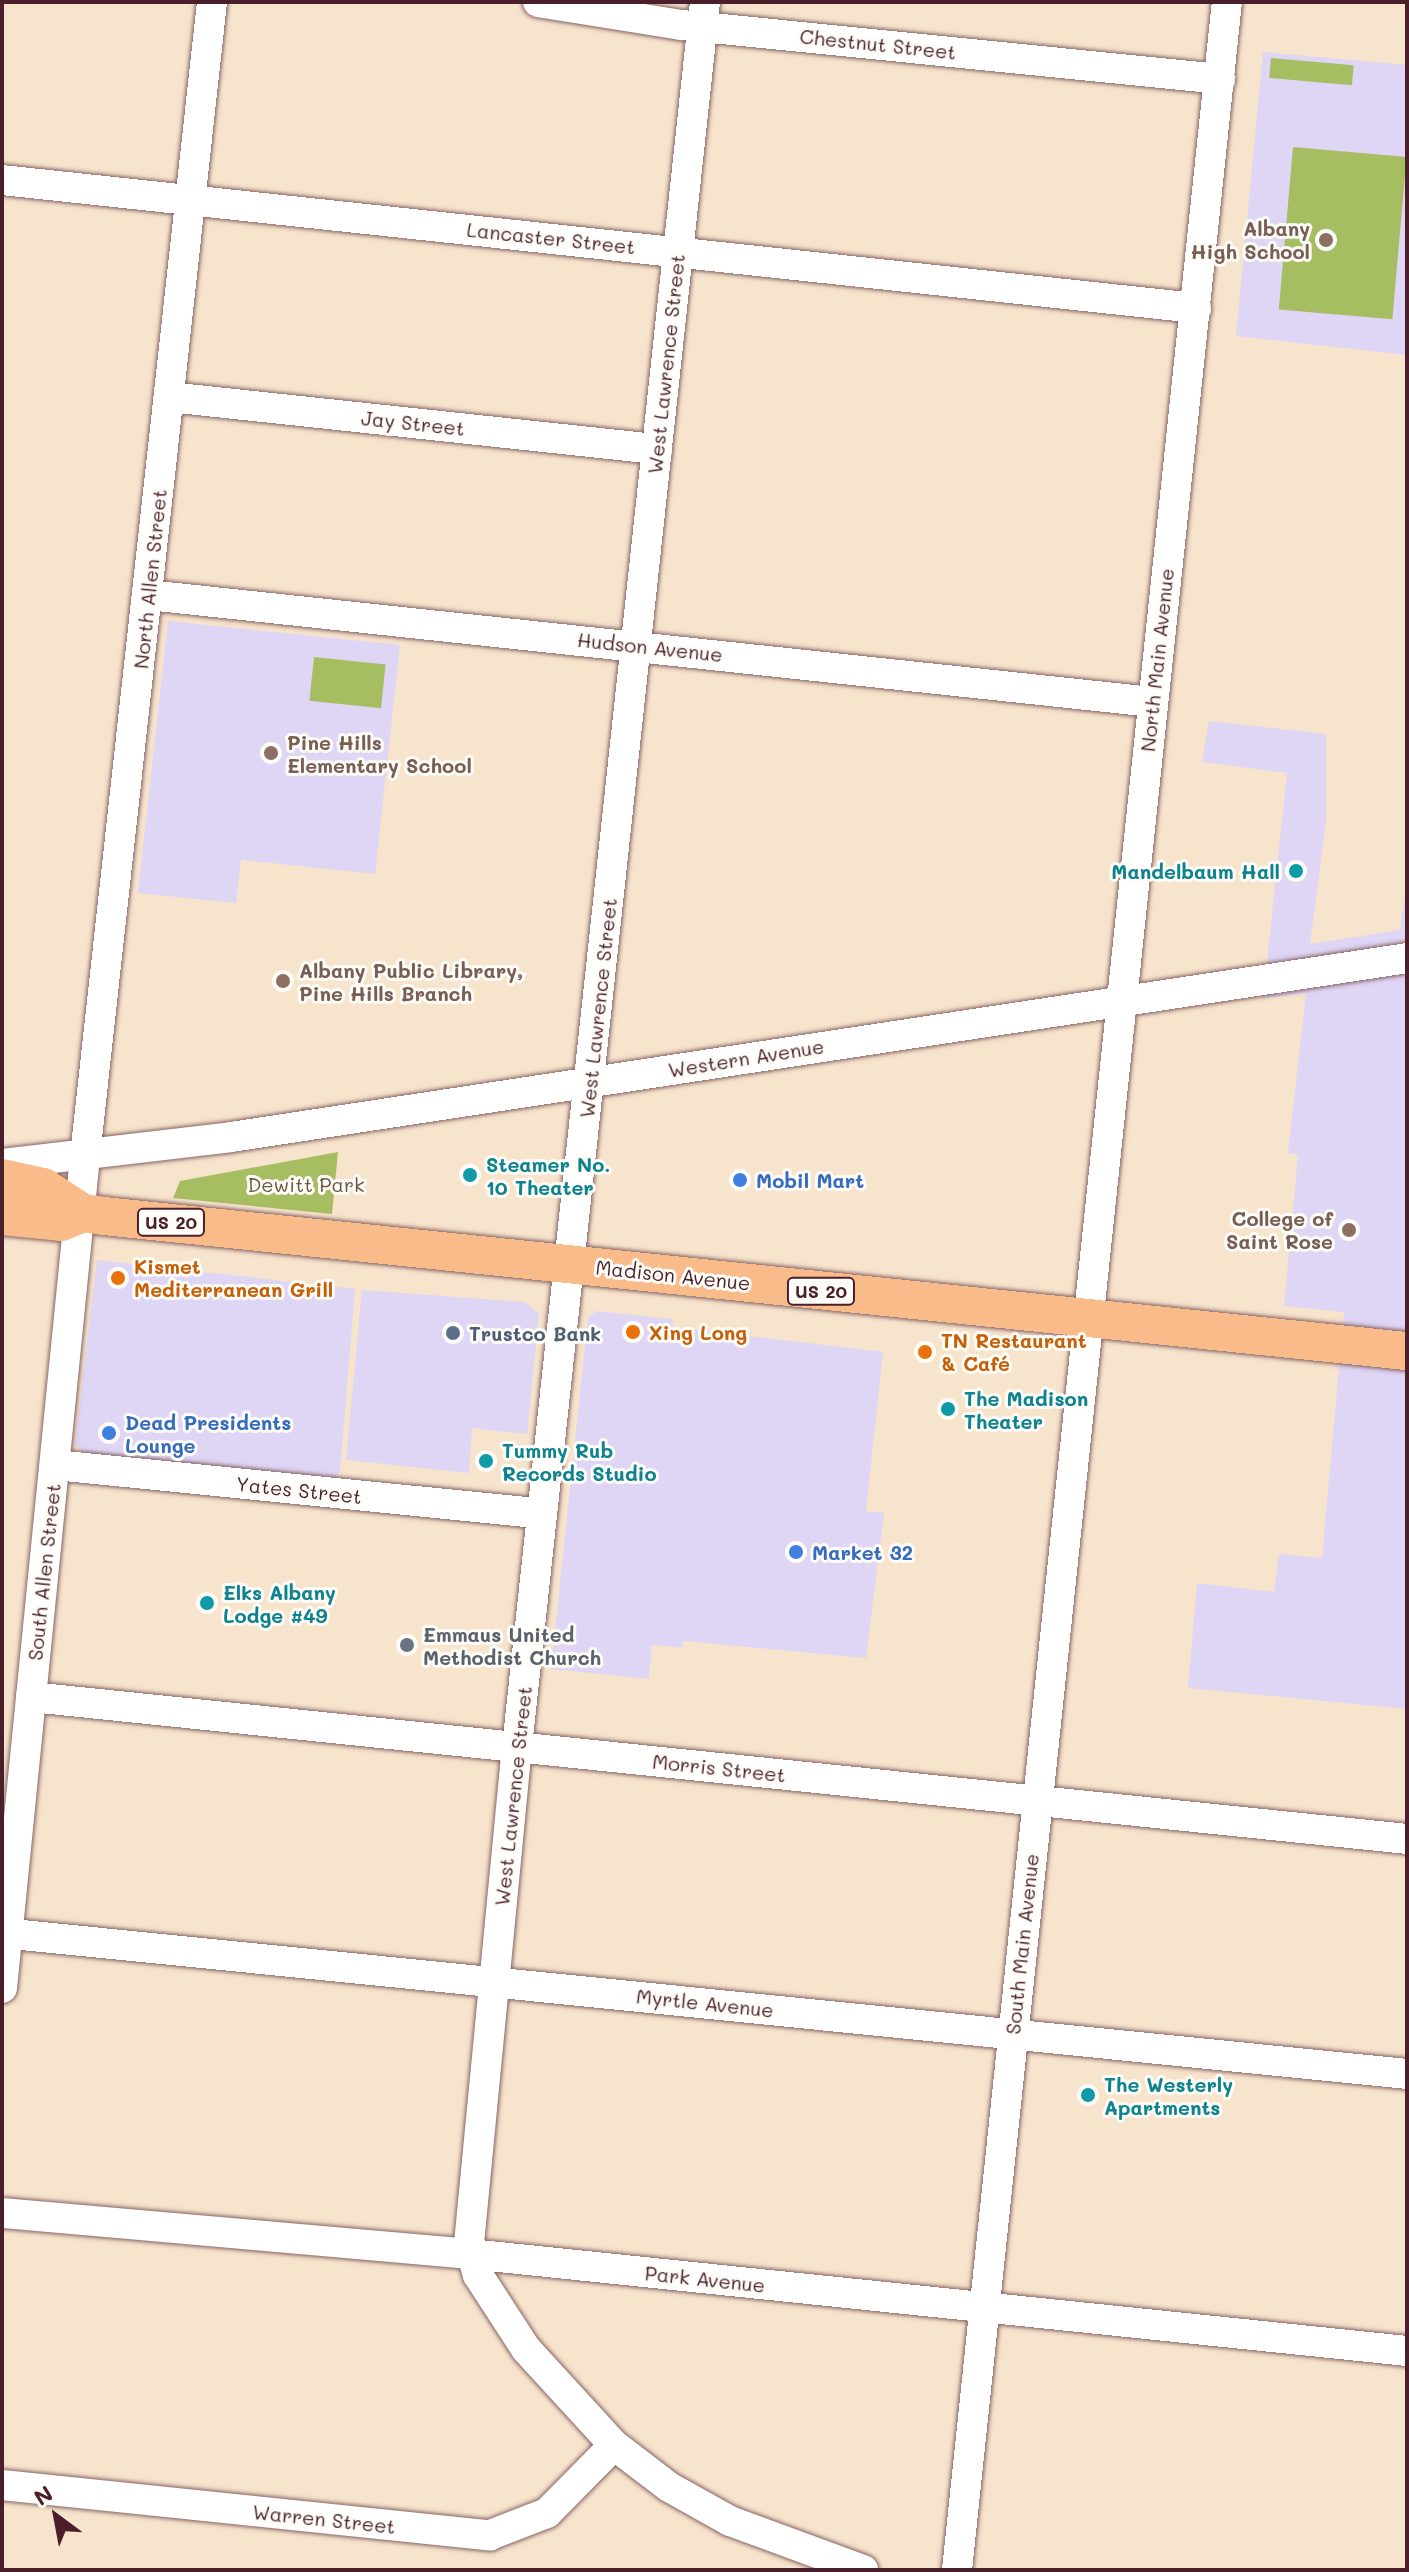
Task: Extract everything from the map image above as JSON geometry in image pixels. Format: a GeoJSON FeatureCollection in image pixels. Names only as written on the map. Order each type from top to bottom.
{"type":"FeatureCollection","features":[{"type":"Feature","properties":{"kind":"main road","name":"Madison Avenue"},"geometry":{"type":"LineString","coordinates":[[9,1179],[63,1196],[83,1213]]}},
{"type":"Feature","properties":{"kind":"main road","name":"Madison Avenue"},"geometry":{"type":"LineString","coordinates":[[2,1216],[61,1222],[83,1213],[1407,1351]]}},
{"type":"Feature","properties":{"kind":"street","name":"North Allen Street"},"geometry":{"type":"LineString","coordinates":[[85,1156],[212,2]]}},
{"type":"Feature","properties":{"kind":"street","name":"Chestnut Street"},"geometry":{"type":"LineString","coordinates":[[538,2],[704,14],[1220,79]]}},
{"type":"Feature","properties":{"kind":"street","name":"North Main Avenue"},"geometry":{"type":"LineString","coordinates":[[1086,1318],[1227,2]]}},
{"type":"Feature","properties":{"kind":"street","name":"West Lawrence Street"},"geometry":{"type":"LineString","coordinates":[[470,2254],[470,2217],[517,1746],[704,14]]}},
{"type":"Feature","properties":{"kind":"street","name":"Lancaster Street"},"geometry":{"type":"LineString","coordinates":[[2,180],[1196,308]]}},
{"type":"Feature","properties":{"kind":"street","name":"Jay Street"},"geometry":{"type":"LineString","coordinates":[[169,397],[657,449]]}},
{"type":"Feature","properties":{"kind":"street","name":"Hudson Avenue"},"geometry":{"type":"LineString","coordinates":[[148,595],[1153,702]]}},
{"type":"Feature","properties":{"kind":"street","name":"Western Avenue"},"geometry":{"type":"LineString","coordinates":[[9,1179],[85,1156],[1407,958]]}},
{"type":"Feature","properties":{"kind":"street","name":"South Allen Street"},"geometry":{"type":"LineString","coordinates":[[2,1988],[5,1933],[83,1213],[85,1156]]}},
{"type":"Feature","properties":{"kind":"street","name":"South Main Avenue"},"geometry":{"type":"LineString","coordinates":[[957,2570],[1086,1318]]}},
{"type":"Feature","properties":{"kind":"street","name":"Yates Street"},"geometry":{"type":"LineString","coordinates":[[55,1465],[542,1514]]}},
{"type":"Feature","properties":{"kind":"street","name":"Morris Street"},"geometry":{"type":"LineString","coordinates":[[31,1697],[1407,1839]]}},
{"type":"Feature","properties":{"kind":"street","name":"Myrtle Avenue"},"geometry":{"type":"LineString","coordinates":[[5,1933],[1407,2074]]}},
{"type":"Feature","properties":{"kind":"street","name":"Park Avenue"},"geometry":{"type":"LineString","coordinates":[[2,2213],[470,2254],[1407,2351]]}},
{"type":"Feature","properties":{"kind":"street"},"geometry":{"type":"LineString","coordinates":[[470,2254],[490,2297],[539,2366],[614,2445],[669,2487],[730,2521],[848,2569]]}},
{"type":"Feature","properties":{"kind":"street","name":"Warren Street"},"geometry":{"type":"LineString","coordinates":[[2,2485],[490,2535],[547,2513],[614,2445]]}},
{"type":"Feature","properties":{"kind":"shaded area","name":"Albany High School"},"geometry":{"type":"Polygon","coordinates":[[[1263,52],[1407,65],[1407,355],[1236,336],[1263,52]]]}},
{"type":"Feature","properties":{"kind":"shaded area","name":"Pine Hills Elementary School"},"geometry":{"type":"Polygon","coordinates":[[[168,621],[400,645],[375,874],[241,860],[236,903],[138,893],[168,621]]]}},
{"type":"Feature","properties":{"kind":"shaded area","name":"College of Saint Rose"},"geometry":{"type":"Polygon","coordinates":[[[1209,721],[1326,734],[1326,821],[1310,944],[1400,930],[1407,881],[1407,1709],[1188,1688],[1197,1583],[1274,1592],[1279,1554],[1322,1558],[1344,1312],[1284,1306],[1298,1155],[1288,1153],[1306,993],[1263,999],[1287,773],[1202,762],[1209,721]]]}},
{"type":"Feature","properties":{"kind":"shaded area"},"geometry":{"type":"Polygon","coordinates":[[[97,1260],[355,1289],[340,1471],[334,1481],[91,1459],[75,1445],[97,1260]]]}},
{"type":"Feature","properties":{"kind":"shaded area"},"geometry":{"type":"Polygon","coordinates":[[[362,1290],[525,1302],[539,1314],[527,1434],[472,1428],[469,1473],[346,1460],[362,1290]]]}},
{"type":"Feature","properties":{"kind":"shaded area"},"geometry":{"type":"Polygon","coordinates":[[[596,1311],[672,1319],[673,1327],[883,1352],[866,1511],[884,1513],[866,1658],[683,1641],[682,1648],[652,1645],[649,1679],[551,1669],[588,1318],[596,1311]]]}},
{"type":"Feature","properties":{"kind":"green space"},"geometry":{"type":"Polygon","coordinates":[[[1271,58],[1354,65],[1352,85],[1269,78],[1271,58]]]}},
{"type":"Feature","properties":{"kind":"green space"},"geometry":{"type":"Polygon","coordinates":[[[1293,147],[1407,157],[1392,319],[1279,309],[1293,147]]]}},
{"type":"Feature","properties":{"kind":"green space"},"geometry":{"type":"Polygon","coordinates":[[[314,657],[386,665],[381,708],[309,701],[314,657]]]}},
{"type":"Feature","properties":{"kind":"green space","name":"Dewitt Park"},"geometry":{"type":"Polygon","coordinates":[[[338,1152],[332,1214],[173,1198],[180,1181],[338,1152]]]}},
{"type":"Feature","properties":{"kind":"place","name":"Albany High School"},"geometry":{"type":"Point","coordinates":[1326,240]}},
{"type":"Feature","properties":{"kind":"place","name":"Pine Hills Elementary School"},"geometry":{"type":"Point","coordinates":[271,753]}},
{"type":"Feature","properties":{"kind":"place","name":"Mandelbaum Hall"},"geometry":{"type":"Point","coordinates":[1296,871]}},
{"type":"Feature","properties":{"kind":"place","name":"Albany Public Library, Pine Hills Branch"},"geometry":{"type":"Point","coordinates":[283,981]}},
{"type":"Feature","properties":{"kind":"place","name":"Steamer No. 10 Theater"},"geometry":{"type":"Point","coordinates":[470,1175]}},
{"type":"Feature","properties":{"kind":"place","name":"Mobil Mart"},"geometry":{"type":"Point","coordinates":[740,1180]}},
{"type":"Feature","properties":{"kind":"place","name":"College of Saint Rose"},"geometry":{"type":"Point","coordinates":[1349,1230]}},
{"type":"Feature","properties":{"kind":"place","name":"Kismet Mediterranean Grill"},"geometry":{"type":"Point","coordinates":[118,1278]}},
{"type":"Feature","properties":{"kind":"place","name":"Xing Long"},"geometry":{"type":"Point","coordinates":[633,1332]}},
{"type":"Feature","properties":{"kind":"place","name":"Trustco Bank"},"geometry":{"type":"Point","coordinates":[453,1333]}},
{"type":"Feature","properties":{"kind":"place","name":"TN Restaurant & Café"},"geometry":{"type":"Point","coordinates":[925,1352]}},
{"type":"Feature","properties":{"kind":"place","name":"The Madison Theater"},"geometry":{"type":"Point","coordinates":[948,1409]}},
{"type":"Feature","properties":{"kind":"place","name":"Dead Presidents Lounge"},"geometry":{"type":"Point","coordinates":[109,1433]}},
{"type":"Feature","properties":{"kind":"place","name":"Tummy Rub Records Studio"},"geometry":{"type":"Point","coordinates":[486,1461]}},
{"type":"Feature","properties":{"kind":"place","name":"Market 32"},"geometry":{"type":"Point","coordinates":[796,1552]}},
{"type":"Feature","properties":{"kind":"place","name":"Elks Albany Lodge #49"},"geometry":{"type":"Point","coordinates":[207,1603]}},
{"type":"Feature","properties":{"kind":"place","name":"Emmaus United Methodist Church"},"geometry":{"type":"Point","coordinates":[407,1645]}},
{"type":"Feature","properties":{"kind":"place","name":"The Westerly Apartments"},"geometry":{"type":"Point","coordinates":[1088,2095]}}]}
